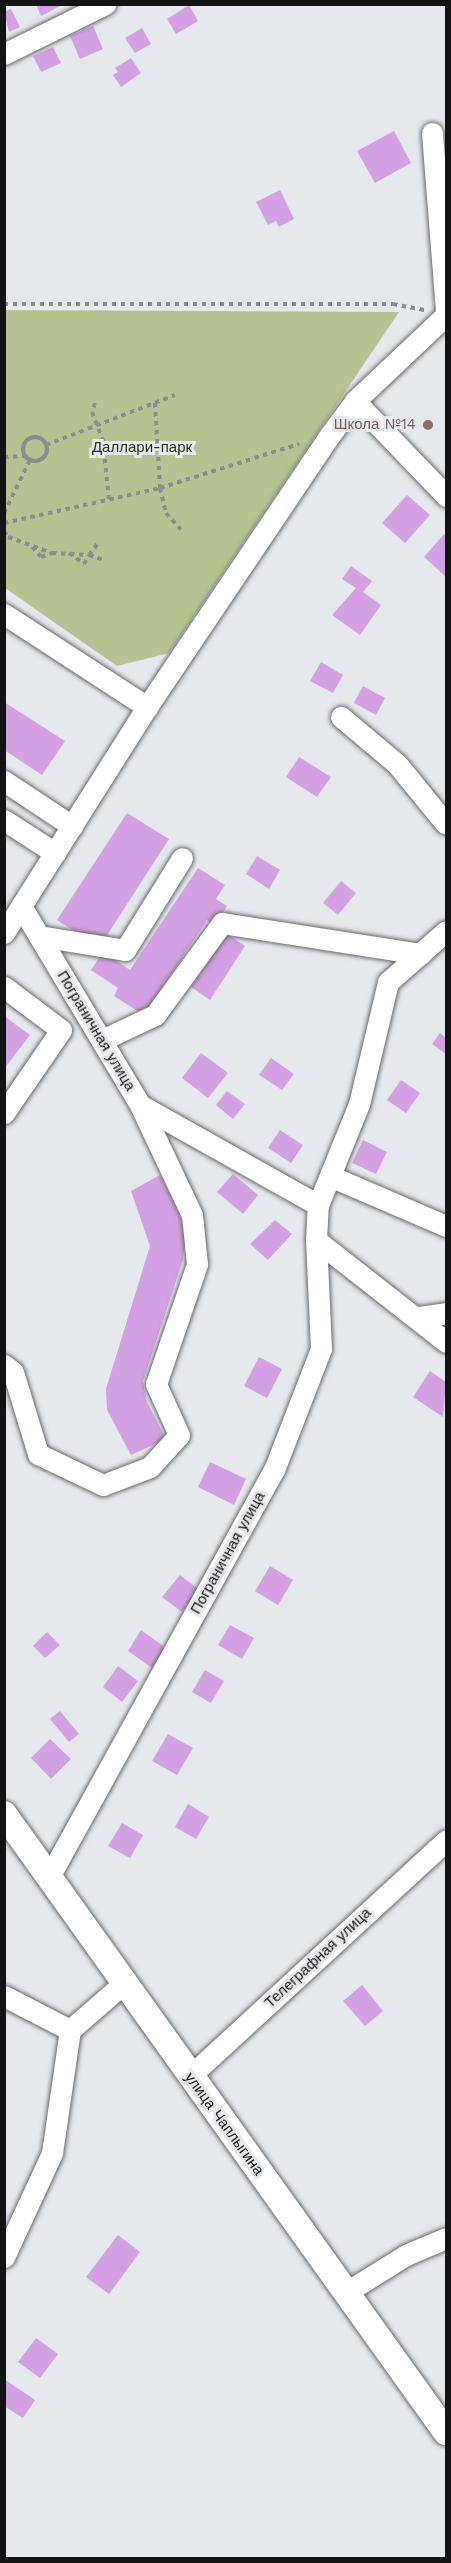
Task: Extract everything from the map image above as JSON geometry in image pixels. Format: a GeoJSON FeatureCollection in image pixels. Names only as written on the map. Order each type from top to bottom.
{"type":"FeatureCollection","features":[{"type":"Feature","properties":{"kind":"main road","name":"улица Чаплыгина"},"geometry":{"type":"LineString","coordinates":[[4,1814],[123,1984],[447,2432]]}},
{"type":"Feature","properties":{"kind":"street"},"geometry":{"type":"LineString","coordinates":[[4,54],[105,4]]}},
{"type":"Feature","properties":{"kind":"street"},"geometry":{"type":"LineString","coordinates":[[4,933],[147,706],[330,435],[355,401],[443,312],[432,133]]}},
{"type":"Feature","properties":{"kind":"street"},"geometry":{"type":"LineString","coordinates":[[355,401],[447,496]]}},
{"type":"Feature","properties":{"kind":"street"},"geometry":{"type":"LineString","coordinates":[[4,614],[147,706]]}},
{"type":"Feature","properties":{"kind":"street"},"geometry":{"type":"LineString","coordinates":[[340,717],[396,764],[447,824]]}},
{"type":"Feature","properties":{"kind":"street"},"geometry":{"type":"LineString","coordinates":[[4,781],[72,825]]}},
{"type":"Feature","properties":{"kind":"street"},"geometry":{"type":"LineString","coordinates":[[4,820],[55,853]]}},
{"type":"Feature","properties":{"kind":"street"},"geometry":{"type":"LineString","coordinates":[[39,936],[124,950],[182,858]]}},
{"type":"Feature","properties":{"kind":"street","name":"Пограничная улица"},"geometry":{"type":"LineString","coordinates":[[21,906],[140,1105],[318,1204]]}},
{"type":"Feature","properties":{"kind":"street"},"geometry":{"type":"LineString","coordinates":[[102,1041],[155,1015],[222,923],[421,954]]}},
{"type":"Feature","properties":{"kind":"street","name":"Пограничная улица"},"geometry":{"type":"LineString","coordinates":[[49,1877],[274,1470],[321,1349],[316,1240],[318,1204],[359,1104],[388,982],[447,931]]}},
{"type":"Feature","properties":{"kind":"street"},"geometry":{"type":"LineString","coordinates":[[4,987],[61,1030],[4,1113]]}},
{"type":"Feature","properties":{"kind":"street"},"geometry":{"type":"LineString","coordinates":[[4,1365],[13,1372],[38,1454],[103,1485],[150,1467],[179,1435],[156,1383],[197,1264],[192,1215],[140,1105]]}},
{"type":"Feature","properties":{"kind":"street"},"geometry":{"type":"LineString","coordinates":[[330,1176],[447,1226]]}},
{"type":"Feature","properties":{"kind":"street"},"geometry":{"type":"LineString","coordinates":[[316,1240],[419,1317],[447,1342]]}},
{"type":"Feature","properties":{"kind":"street"},"geometry":{"type":"LineString","coordinates":[[419,1317],[447,1313]]}},
{"type":"Feature","properties":{"kind":"street","name":"Телеграфная улица"},"geometry":{"type":"LineString","coordinates":[[190,2076],[447,1840]]}},
{"type":"Feature","properties":{"kind":"street"},"geometry":{"type":"LineString","coordinates":[[4,2257],[52,2153],[70,2030],[123,1984]]}},
{"type":"Feature","properties":{"kind":"street"},"geometry":{"type":"LineString","coordinates":[[4,1995],[70,2030]]}},
{"type":"Feature","properties":{"kind":"street"},"geometry":{"type":"LineString","coordinates":[[345,2293],[406,2255],[447,2238]]}},
{"type":"Feature","properties":{"kind":"path"},"geometry":{"type":"LineString","coordinates":[[4,304],[393,304],[443,312]]}},
{"type":"Feature","properties":{"kind":"path"},"geometry":{"type":"LineString","coordinates":[[46,444],[175,395]]}},
{"type":"Feature","properties":{"kind":"path"},"geometry":{"type":"LineString","coordinates":[[95,403],[92,412],[95,426],[103,441],[110,500]]}},
{"type":"Feature","properties":{"kind":"path"},"geometry":{"type":"LineString","coordinates":[[155,403],[160,488],[166,513],[184,533]]}},
{"type":"Feature","properties":{"kind":"path"},"geometry":{"type":"LineString","coordinates":[[4,523],[160,488],[330,435]]}},
{"type":"Feature","properties":{"kind":"path"},"geometry":{"type":"LineString","coordinates":[[25,456],[27,440],[38,437],[46,444]]}},
{"type":"Feature","properties":{"kind":"path"},"geometry":{"type":"LineString","coordinates":[[4,513],[30,460],[45,456],[46,444]]}},
{"type":"Feature","properties":{"kind":"path"},"geometry":{"type":"LineString","coordinates":[[4,457],[25,456],[30,460]]}},
{"type":"Feature","properties":{"kind":"path"},"geometry":{"type":"LineString","coordinates":[[4,531],[8,537],[52,553],[89,555],[104,560]]}},
{"type":"Feature","properties":{"kind":"path"},"geometry":{"type":"LineString","coordinates":[[69,553],[84,564],[98,543]]}},
{"type":"Feature","properties":{"kind":"path"},"geometry":{"type":"LineString","coordinates":[[32,547],[41,557],[52,553]]}},
{"type":"Feature","properties":{"kind":"green space","name":"Даллари-парк"},"geometry":{"type":"Polygon","coordinates":[[[5,310],[399,312],[169,653],[117,666],[5,588],[5,310]]]}},
{"type":"Feature","properties":{"kind":"building"},"geometry":{"type":"Polygon","coordinates":[[[36,4],[64,4],[41,16],[36,4]]]}},
{"type":"Feature","properties":{"kind":"building"},"geometry":{"type":"Polygon","coordinates":[[[189,5],[198,21],[176,34],[167,19],[189,5]]]}},
{"type":"Feature","properties":{"kind":"building"},"geometry":{"type":"Polygon","coordinates":[[[11,9],[20,27],[9,32],[4,12],[11,9]]]}},
{"type":"Feature","properties":{"kind":"building"},"geometry":{"type":"Polygon","coordinates":[[[93,26],[103,49],[80,59],[70,36],[93,26]]]}},
{"type":"Feature","properties":{"kind":"building"},"geometry":{"type":"Polygon","coordinates":[[[142,28],[151,44],[135,53],[125,38],[142,28]]]}},
{"type":"Feature","properties":{"kind":"building"},"geometry":{"type":"Polygon","coordinates":[[[53,47],[61,63],[41,72],[33,56],[53,47]]]}},
{"type":"Feature","properties":{"kind":"building"},"geometry":{"type":"Polygon","coordinates":[[[131,58],[141,73],[121,87],[113,75],[118,72],[115,68],[131,58]]]}},
{"type":"Feature","properties":{"kind":"building"},"geometry":{"type":"Polygon","coordinates":[[[394,131],[411,163],[375,183],[357,151],[394,131]]]}},
{"type":"Feature","properties":{"kind":"building"},"geometry":{"type":"Polygon","coordinates":[[[280,190],[294,219],[279,227],[276,221],[268,225],[256,202],[280,190]]]}},
{"type":"Feature","properties":{"kind":"building"},"geometry":{"type":"Polygon","coordinates":[[[407,495],[430,515],[405,543],[382,523],[407,495]]]}},
{"type":"Feature","properties":{"kind":"building"},"geometry":{"type":"Polygon","coordinates":[[[444,534],[446,537],[446,577],[424,557],[444,534]]]}},
{"type":"Feature","properties":{"kind":"building"},"geometry":{"type":"Polygon","coordinates":[[[351,566],[372,581],[363,592],[381,605],[360,635],[332,615],[356,588],[342,579],[351,566]]]}},
{"type":"Feature","properties":{"kind":"building"},"geometry":{"type":"Polygon","coordinates":[[[321,662],[343,675],[333,693],[310,681],[321,662]]]}},
{"type":"Feature","properties":{"kind":"building"},"geometry":{"type":"Polygon","coordinates":[[[363,686],[385,698],[376,715],[354,703],[363,686]]]}},
{"type":"Feature","properties":{"kind":"building"},"geometry":{"type":"Polygon","coordinates":[[[4,702],[65,741],[42,775],[4,750],[4,702]]]}},
{"type":"Feature","properties":{"kind":"building"},"geometry":{"type":"Polygon","coordinates":[[[299,757],[331,777],[317,797],[286,777],[299,757]]]}},
{"type":"Feature","properties":{"kind":"building"},"geometry":{"type":"Polygon","coordinates":[[[127,813],[169,839],[104,940],[86,939],[57,920],[127,813]]]}},
{"type":"Feature","properties":{"kind":"building"},"geometry":{"type":"Polygon","coordinates":[[[257,856],[280,870],[269,889],[246,874],[257,856]]]}},
{"type":"Feature","properties":{"kind":"building"},"geometry":{"type":"Polygon","coordinates":[[[198,868],[225,885],[216,899],[227,906],[215,925],[207,920],[144,1015],[114,996],[118,988],[91,970],[103,952],[130,970],[198,868]]]}},
{"type":"Feature","properties":{"kind":"building"},"geometry":{"type":"Polygon","coordinates":[[[341,881],[356,893],[338,915],[323,903],[341,881]]]}},
{"type":"Feature","properties":{"kind":"building"},"geometry":{"type":"Polygon","coordinates":[[[226,933],[245,946],[210,1000],[191,987],[226,933]]]}},
{"type":"Feature","properties":{"kind":"building"},"geometry":{"type":"Polygon","coordinates":[[[4,1016],[30,1035],[4,1069],[4,1016]]]}},
{"type":"Feature","properties":{"kind":"building"},"geometry":{"type":"Polygon","coordinates":[[[440,1033],[446,1038],[446,1054],[432,1044],[440,1033]]]}},
{"type":"Feature","properties":{"kind":"building"},"geometry":{"type":"Polygon","coordinates":[[[201,1053],[228,1073],[208,1098],[182,1078],[201,1053]]]}},
{"type":"Feature","properties":{"kind":"building"},"geometry":{"type":"Polygon","coordinates":[[[271,1058],[294,1074],[282,1090],[259,1075],[271,1058]]]}},
{"type":"Feature","properties":{"kind":"building"},"geometry":{"type":"Polygon","coordinates":[[[401,1080],[420,1093],[406,1113],[387,1100],[401,1080]]]}},
{"type":"Feature","properties":{"kind":"building"},"geometry":{"type":"Polygon","coordinates":[[[227,1091],[245,1104],[233,1119],[216,1105],[227,1091]]]}},
{"type":"Feature","properties":{"kind":"building"},"geometry":{"type":"Polygon","coordinates":[[[280,1130],[303,1145],[291,1163],[268,1148],[280,1130]]]}},
{"type":"Feature","properties":{"kind":"building"},"geometry":{"type":"Polygon","coordinates":[[[363,1140],[387,1152],[376,1174],[352,1163],[363,1140]]]}},
{"type":"Feature","properties":{"kind":"building"},"geometry":{"type":"Polygon","coordinates":[[[233,1174],[258,1195],[243,1214],[217,1192],[233,1174]]]}},
{"type":"Feature","properties":{"kind":"building"},"geometry":{"type":"Polygon","coordinates":[[[160,1175],[180,1214],[185,1239],[183,1260],[143,1381],[147,1402],[166,1439],[131,1455],[107,1410],[106,1389],[150,1246],[131,1191],[160,1175]]]}},
{"type":"Feature","properties":{"kind":"building"},"geometry":{"type":"Polygon","coordinates":[[[275,1220],[292,1234],[268,1260],[250,1244],[275,1220]]]}},
{"type":"Feature","properties":{"kind":"building"},"geometry":{"type":"Polygon","coordinates":[[[259,1357],[282,1369],[267,1398],[244,1386],[259,1357]]]}},
{"type":"Feature","properties":{"kind":"building"},"geometry":{"type":"Polygon","coordinates":[[[430,1371],[446,1382],[443,1417],[413,1397],[430,1371]]]}},
{"type":"Feature","properties":{"kind":"building"},"geometry":{"type":"Polygon","coordinates":[[[210,1462],[246,1479],[234,1505],[198,1487],[210,1462]]]}},
{"type":"Feature","properties":{"kind":"building"},"geometry":{"type":"Polygon","coordinates":[[[270,1566],[293,1580],[278,1605],[255,1591],[270,1566]]]}},
{"type":"Feature","properties":{"kind":"building"},"geometry":{"type":"Polygon","coordinates":[[[180,1575],[199,1590],[182,1612],[162,1597],[180,1575]]]}},
{"type":"Feature","properties":{"kind":"building"},"geometry":{"type":"Polygon","coordinates":[[[230,1625],[254,1638],[242,1659],[218,1645],[230,1625]]]}},
{"type":"Feature","properties":{"kind":"building"},"geometry":{"type":"Polygon","coordinates":[[[141,1630],[166,1648],[152,1668],[128,1651],[141,1630]]]}},
{"type":"Feature","properties":{"kind":"building"},"geometry":{"type":"Polygon","coordinates":[[[47,1632],[60,1645],[45,1658],[33,1646],[47,1632]]]}},
{"type":"Feature","properties":{"kind":"building"},"geometry":{"type":"Polygon","coordinates":[[[118,1666],[138,1681],[122,1702],[103,1687],[118,1666]]]}},
{"type":"Feature","properties":{"kind":"building"},"geometry":{"type":"Polygon","coordinates":[[[205,1670],[224,1681],[211,1703],[192,1692],[205,1670]]]}},
{"type":"Feature","properties":{"kind":"building"},"geometry":{"type":"Polygon","coordinates":[[[60,1711],[79,1734],[69,1742],[50,1719],[60,1711]]]}},
{"type":"Feature","properties":{"kind":"building"},"geometry":{"type":"Polygon","coordinates":[[[168,1734],[193,1748],[177,1775],[152,1761],[168,1734]]]}},
{"type":"Feature","properties":{"kind":"building"},"geometry":{"type":"Polygon","coordinates":[[[50,1739],[71,1759],[51,1779],[31,1758],[50,1739]]]}},
{"type":"Feature","properties":{"kind":"building"},"geometry":{"type":"Polygon","coordinates":[[[188,1804],[209,1817],[196,1839],[175,1827],[188,1804]]]}},
{"type":"Feature","properties":{"kind":"building"},"geometry":{"type":"Polygon","coordinates":[[[122,1823],[143,1835],[130,1858],[108,1846],[122,1823]]]}},
{"type":"Feature","properties":{"kind":"building"},"geometry":{"type":"Polygon","coordinates":[[[362,1985],[383,2011],[365,2026],[343,2001],[362,1985]]]}},
{"type":"Feature","properties":{"kind":"building"},"geometry":{"type":"Polygon","coordinates":[[[118,2235],[140,2252],[109,2294],[86,2277],[118,2235]]]}},
{"type":"Feature","properties":{"kind":"building"},"geometry":{"type":"Polygon","coordinates":[[[36,2338],[58,2354],[40,2378],[18,2362],[36,2338]]]}},
{"type":"Feature","properties":{"kind":"building"},"geometry":{"type":"Polygon","coordinates":[[[4,2379],[35,2400],[23,2418],[4,2406],[4,2379]]]}},
{"type":"Feature","properties":{"kind":"place","name":"Школа №14"},"geometry":{"type":"Point","coordinates":[428,425]}}]}
